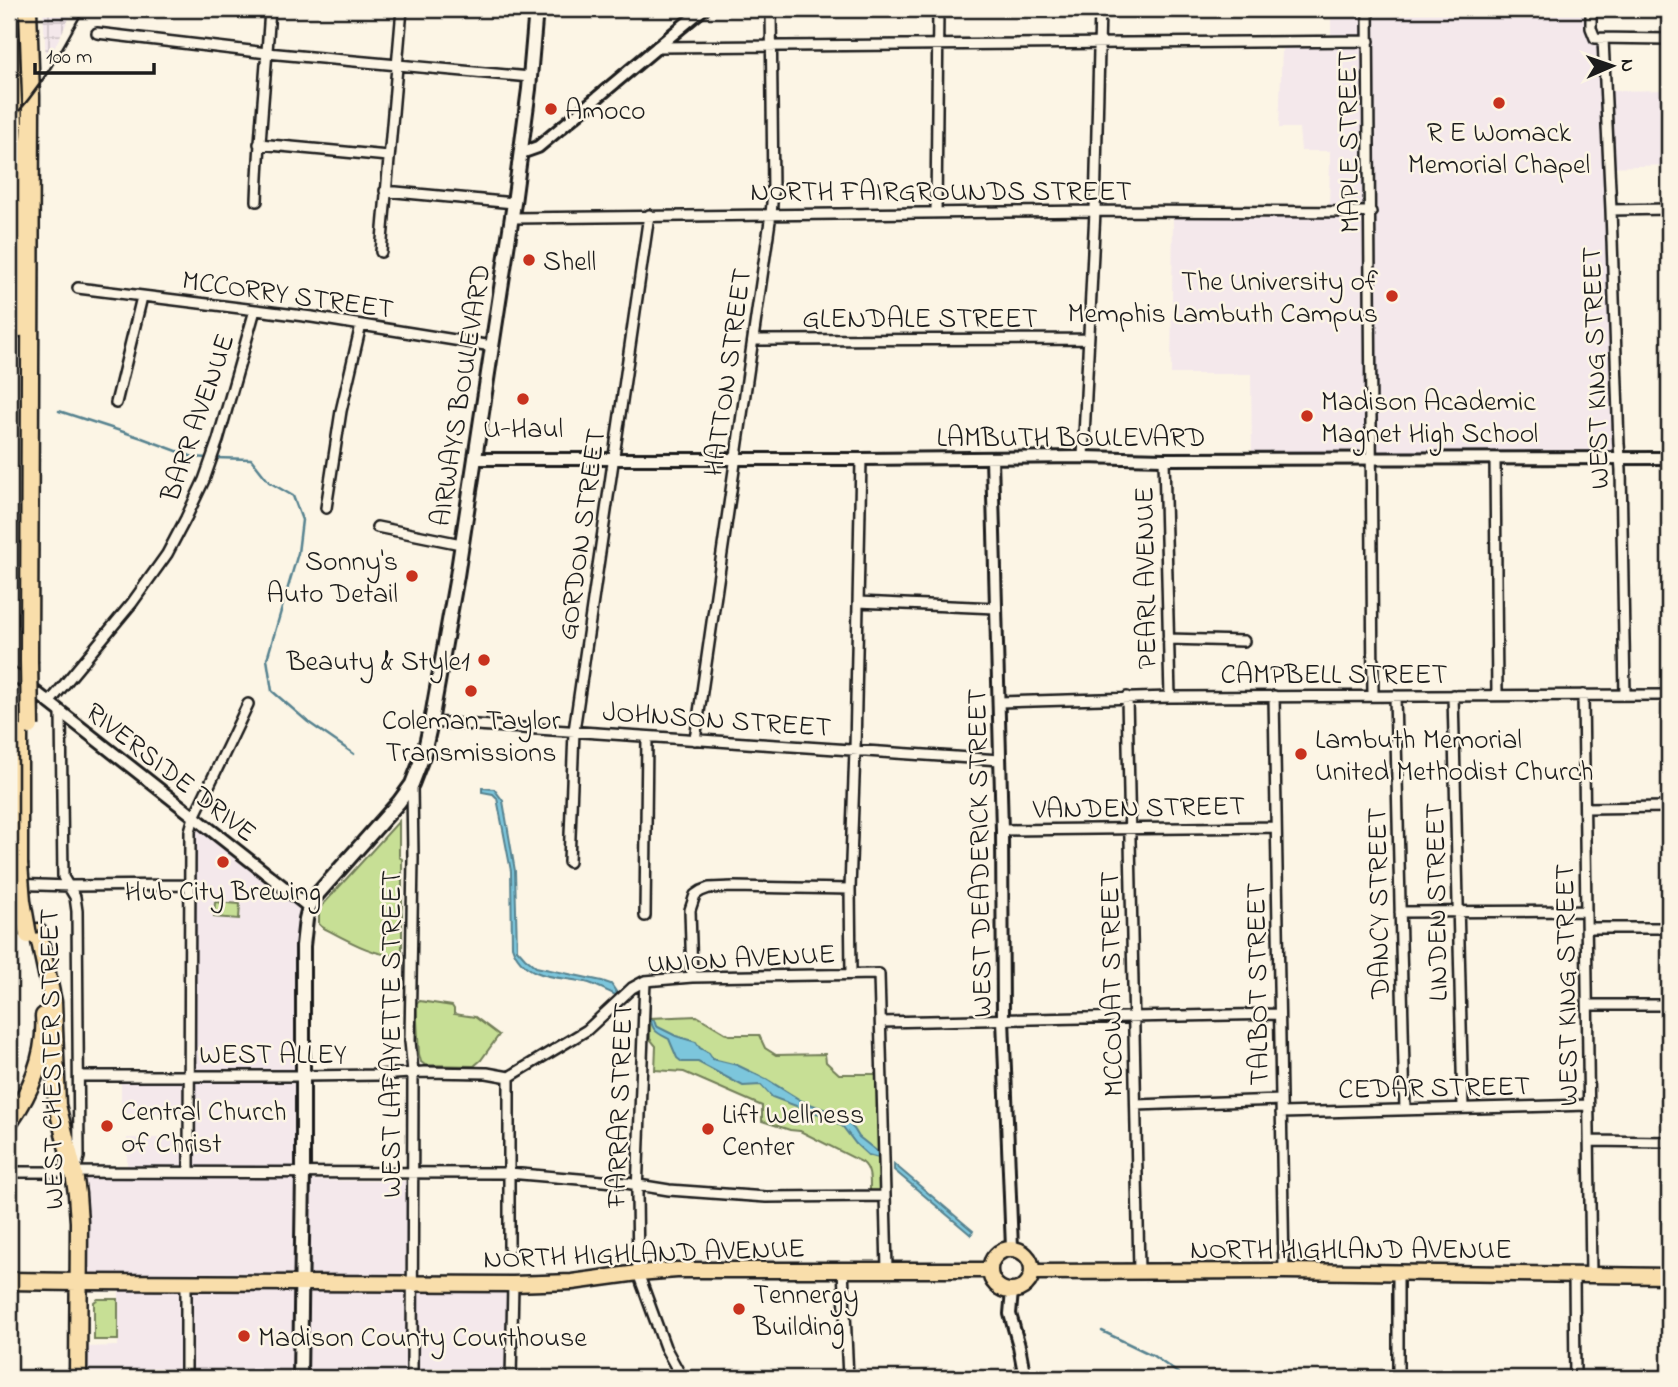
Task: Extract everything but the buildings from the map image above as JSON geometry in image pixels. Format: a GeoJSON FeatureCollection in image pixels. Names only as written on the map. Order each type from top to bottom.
{"type":"FeatureCollection","features":[{"type":"Feature","properties":{"kind":"highway"},"geometry":{"type":"LineString","coordinates":[[24,656],[31,96],[27,9]]}},
{"type":"Feature","properties":{"kind":"highway"},"geometry":{"type":"LineString","coordinates":[[9,19],[20,286],[24,864],[32,896],[33,934],[44,1021],[44,1041],[34,1077],[9,1123]]}},
{"type":"Feature","properties":{"kind":"highway"},"geometry":{"type":"LineString","coordinates":[[33,934],[53,1002],[57,1104],[74,1173]]}},
{"type":"Feature","properties":{"kind":"highway","name":"WEST CHESTER STREET"},"geometry":{"type":"LineString","coordinates":[[74,1173],[79,1222],[78,1378]]}},
{"type":"Feature","properties":{"kind":"highway"},"geometry":{"type":"LineString","coordinates":[[9,1281],[78,1282]]}},
{"type":"Feature","properties":{"kind":"main road","name":"AIRWAYS BOULEVARD"},"geometry":{"type":"LineString","coordinates":[[309,907],[323,886],[399,802],[412,784],[424,753],[461,544],[522,153],[536,9]]}},
{"type":"Feature","properties":{"kind":"main road"},"geometry":{"type":"LineString","coordinates":[[300,1378],[303,946],[309,907]]}},
{"type":"Feature","properties":{"kind":"main road"},"geometry":{"type":"LineString","coordinates":[[1012,1248],[1029,1259],[1032,1272],[1026,1285],[1019,1290],[1005,1291],[993,1283],[990,1263],[998,1252],[1012,1248]]}},
{"type":"Feature","properties":{"kind":"main road","name":"NORTH HIGHLAND AVENUE"},"geometry":{"type":"LineString","coordinates":[[78,1282],[513,1284],[572,1282],[677,1270],[989,1270]]}},
{"type":"Feature","properties":{"kind":"main road","name":"NORTH HIGHLAND AVENUE"},"geometry":{"type":"LineString","coordinates":[[1032,1272],[1284,1271],[1669,1276]]}},
{"type":"Feature","properties":{"kind":"street"},"geometry":{"type":"LineString","coordinates":[[257,201],[270,9]]}},
{"type":"Feature","properties":{"kind":"street"},"geometry":{"type":"LineString","coordinates":[[380,251],[402,9]]}},
{"type":"Feature","properties":{"kind":"street"},"geometry":{"type":"LineString","coordinates":[[522,153],[538,147],[703,9]]}},
{"type":"Feature","properties":{"kind":"street","name":"HATTON STREET"},"geometry":{"type":"LineString","coordinates":[[695,740],[771,214],[771,9]]}},
{"type":"Feature","properties":{"kind":"street"},"geometry":{"type":"LineString","coordinates":[[936,213],[938,9]]}},
{"type":"Feature","properties":{"kind":"street"},"geometry":{"type":"LineString","coordinates":[[1083,457],[1095,211],[1100,9]]}},
{"type":"Feature","properties":{"kind":"street","name":"MAPLE STREET"},"geometry":{"type":"LineString","coordinates":[[1368,9],[1373,696]]}},
{"type":"Feature","properties":{"kind":"street"},"geometry":{"type":"LineString","coordinates":[[1591,9],[1591,28],[1595,38],[1669,38]]}},
{"type":"Feature","properties":{"kind":"street"},"geometry":{"type":"LineString","coordinates":[[97,33],[267,53],[530,77]]}},
{"type":"Feature","properties":{"kind":"street","name":"WEST KING STREET"},"geometry":{"type":"LineString","coordinates":[[1604,39],[1622,483],[1625,695]]}},
{"type":"Feature","properties":{"kind":"street"},"geometry":{"type":"LineString","coordinates":[[657,47],[1369,41]]}},
{"type":"Feature","properties":{"kind":"street"},"geometry":{"type":"LineString","coordinates":[[259,144],[388,156]]}},
{"type":"Feature","properties":{"kind":"street"},"geometry":{"type":"LineString","coordinates":[[385,191],[514,203]]}},
{"type":"Feature","properties":{"kind":"street"},"geometry":{"type":"LineString","coordinates":[[1611,210],[1669,209]]}},
{"type":"Feature","properties":{"kind":"street","name":"NORTH FAIRGROUNDS STREET"},"geometry":{"type":"LineString","coordinates":[[512,218],[1095,211],[1371,212]]}},
{"type":"Feature","properties":{"kind":"street","name":"GORDON STREET"},"geometry":{"type":"LineString","coordinates":[[569,862],[574,731],[649,215]]}},
{"type":"Feature","properties":{"kind":"street","name":"MCCORRY STREET"},"geometry":{"type":"LineString","coordinates":[[78,288],[255,310],[492,346]]}},
{"type":"Feature","properties":{"kind":"street"},"geometry":{"type":"LineString","coordinates":[[116,403],[142,297]]}},
{"type":"Feature","properties":{"kind":"street","name":"BARR AVENUE"},"geometry":{"type":"LineString","coordinates":[[49,703],[116,623],[167,554],[204,480],[255,310]]}},
{"type":"Feature","properties":{"kind":"street"},"geometry":{"type":"LineString","coordinates":[[326,508],[341,411],[361,325]]}},
{"type":"Feature","properties":{"kind":"street","name":"GLENDALE STREET"},"geometry":{"type":"LineString","coordinates":[[753,340],[1088,340]]}},
{"type":"Feature","properties":{"kind":"street","name":"WEST DEADERICK STREET"},"geometry":{"type":"LineString","coordinates":[[992,458],[1002,830],[1003,1019],[1012,1248]]}},
{"type":"Feature","properties":{"kind":"street","name":"LAMBUTH BOULEVARD"},"geometry":{"type":"LineString","coordinates":[[474,459],[1669,458]]}},
{"type":"Feature","properties":{"kind":"street"},"geometry":{"type":"LineString","coordinates":[[851,974],[850,889],[861,459]]}},
{"type":"Feature","properties":{"kind":"street","name":"PEARL AVENUE"},"geometry":{"type":"LineString","coordinates":[[1164,459],[1170,696]]}},
{"type":"Feature","properties":{"kind":"street"},"geometry":{"type":"LineString","coordinates":[[1495,460],[1497,695]]}},
{"type":"Feature","properties":{"kind":"street"},"geometry":{"type":"LineString","coordinates":[[377,527],[461,544]]}},
{"type":"Feature","properties":{"kind":"street"},"geometry":{"type":"LineString","coordinates":[[858,602],[996,608]]}},
{"type":"Feature","properties":{"kind":"street"},"geometry":{"type":"LineString","coordinates":[[1168,639],[1244,641]]}},
{"type":"Feature","properties":{"kind":"street","name":"RIVERSIDE DRIVE"},"geometry":{"type":"LineString","coordinates":[[9,671],[309,907]]}},
{"type":"Feature","properties":{"kind":"street","name":"LINDEN STREET"},"geometry":{"type":"LineString","coordinates":[[1452,695],[1463,1108]]}},
{"type":"Feature","properties":{"kind":"street","name":"WEST KING STREET"},"geometry":{"type":"LineString","coordinates":[[1584,695],[1591,1275]]}},
{"type":"Feature","properties":{"kind":"street","name":"CAMPBELL STREET"},"geometry":{"type":"LineString","coordinates":[[999,702],[1170,696],[1669,695]]}},
{"type":"Feature","properties":{"kind":"street","name":"TALBOT STREET"},"geometry":{"type":"LineString","coordinates":[[1274,696],[1284,1271]]}},
{"type":"Feature","properties":{"kind":"street","name":"DANCY STREET"},"geometry":{"type":"LineString","coordinates":[[1395,696],[1405,1110]]}},
{"type":"Feature","properties":{"kind":"street","name":"MCCOWAT STREET"},"geometry":{"type":"LineString","coordinates":[[1127,697],[1139,1271]]}},
{"type":"Feature","properties":{"kind":"street"},"geometry":{"type":"LineString","coordinates":[[190,1171],[190,831],[194,817],[248,704]]}},
{"type":"Feature","properties":{"kind":"street","name":"WEST CHESTER STREET"},"geometry":{"type":"LineString","coordinates":[[61,713],[63,877],[75,897],[77,911],[79,1157],[74,1173]]}},
{"type":"Feature","properties":{"kind":"street","name":"JOHNSON STREET"},"geometry":{"type":"LineString","coordinates":[[431,722],[1000,760]]}},
{"type":"Feature","properties":{"kind":"street"},"geometry":{"type":"LineString","coordinates":[[645,916],[647,737]]}},
{"type":"Feature","properties":{"kind":"street","name":"WEST LAFAYETTE STREET"},"geometry":{"type":"LineString","coordinates":[[412,784],[412,1378]]}},
{"type":"Feature","properties":{"kind":"street"},"geometry":{"type":"LineString","coordinates":[[1585,808],[1669,807]]}},
{"type":"Feature","properties":{"kind":"street","name":"VANDEN STREET"},"geometry":{"type":"LineString","coordinates":[[1002,830],[1276,827]]}},
{"type":"Feature","properties":{"kind":"street"},"geometry":{"type":"LineString","coordinates":[[9,884],[189,885]]}},
{"type":"Feature","properties":{"kind":"street"},"geometry":{"type":"LineString","coordinates":[[692,977],[690,911],[695,895],[701,891],[733,887],[850,889]]}},
{"type":"Feature","properties":{"kind":"street"},"geometry":{"type":"LineString","coordinates":[[1400,912],[1586,911]]}},
{"type":"Feature","properties":{"kind":"street"},"geometry":{"type":"LineString","coordinates":[[1587,928],[1669,928]]}},
{"type":"Feature","properties":{"kind":"street","name":"UNION AVENUE"},"geometry":{"type":"LineString","coordinates":[[509,1077],[587,1030],[632,988],[645,981],[692,977],[879,974],[881,1022]]}},
{"type":"Feature","properties":{"kind":"street","name":"FARRAR STREET"},"geometry":{"type":"LineString","coordinates":[[645,981],[637,1184],[638,1273],[665,1347],[682,1378]]}},
{"type":"Feature","properties":{"kind":"street"},"geometry":{"type":"LineString","coordinates":[[1588,1004],[1669,1005]]}},
{"type":"Feature","properties":{"kind":"street"},"geometry":{"type":"LineString","coordinates":[[887,1269],[881,1022],[1279,1013]]}},
{"type":"Feature","properties":{"kind":"street","name":"WEST ALLEY"},"geometry":{"type":"LineString","coordinates":[[79,1076],[303,1076],[413,1072],[487,1073],[509,1077]]}},
{"type":"Feature","properties":{"kind":"street"},"geometry":{"type":"LineString","coordinates":[[509,1077],[509,1247]]}},
{"type":"Feature","properties":{"kind":"street"},"geometry":{"type":"LineString","coordinates":[[1136,1105],[1281,1100]]}},
{"type":"Feature","properties":{"kind":"street","name":"CEDAR STREET"},"geometry":{"type":"LineString","coordinates":[[1281,1113],[1589,1105]]}},
{"type":"Feature","properties":{"kind":"street"},"geometry":{"type":"LineString","coordinates":[[1589,1141],[1669,1142]]}},
{"type":"Feature","properties":{"kind":"street"},"geometry":{"type":"LineString","coordinates":[[9,1172],[509,1173],[766,1197],[885,1196]]}},
{"type":"Feature","properties":{"kind":"street"},"geometry":{"type":"LineString","coordinates":[[843,1269],[848,1378]]}},
{"type":"Feature","properties":{"kind":"street"},"geometry":{"type":"LineString","coordinates":[[1398,1272],[1398,1378]]}},
{"type":"Feature","properties":{"kind":"street"},"geometry":{"type":"LineString","coordinates":[[1574,1274],[1575,1378]]}},
{"type":"Feature","properties":{"kind":"street"},"geometry":{"type":"LineString","coordinates":[[186,1283],[186,1378]]}},
{"type":"Feature","properties":{"kind":"street"},"geometry":{"type":"LineString","coordinates":[[511,1378],[513,1284]]}},
{"type":"Feature","properties":{"kind":"street"},"geometry":{"type":"LineString","coordinates":[[1012,1291],[1010,1314],[1020,1346],[1025,1378]]}},
{"type":"Feature","properties":{"kind":"shaded area"},"geometry":{"type":"Polygon","coordinates":[[[43,9],[74,9],[49,58],[46,59],[43,9]]]}},
{"type":"Feature","properties":{"kind":"shaded area","name":"The University of Memphis Lambuth Campus"},"geometry":{"type":"Polygon","coordinates":[[[1331,9],[1589,9],[1589,33],[1602,41],[1604,91],[1669,90],[1669,165],[1608,167],[1615,398],[1613,450],[1588,451],[1583,454],[1252,453],[1251,374],[1171,374],[1173,217],[1329,214],[1330,151],[1301,151],[1299,128],[1279,128],[1282,48],[1331,48],[1331,9]]]}},
{"type":"Feature","properties":{"kind":"shaded area"},"geometry":{"type":"Polygon","coordinates":[[[195,821],[299,906],[295,1180],[408,1181],[405,1290],[509,1290],[509,1378],[85,1378],[85,1347],[118,1346],[119,1291],[84,1292],[84,1177],[127,1173],[127,1138],[192,1138],[192,1113],[121,1114],[121,1080],[193,1078],[192,838],[195,821]]]}},
{"type":"Feature","properties":{"kind":"green space"},"geometry":{"type":"Polygon","coordinates":[[[399,821],[399,857],[402,859],[402,955],[393,955],[361,947],[322,927],[319,924],[319,909],[399,821]]]}},
{"type":"Feature","properties":{"kind":"green space"},"geometry":{"type":"Polygon","coordinates":[[[215,902],[240,904],[239,919],[214,917],[215,902]]]}},
{"type":"Feature","properties":{"kind":"green space"},"geometry":{"type":"Polygon","coordinates":[[[420,1001],[452,1006],[454,1014],[475,1017],[499,1035],[474,1066],[425,1065],[419,1054],[416,1004],[420,1001]]]}},
{"type":"Feature","properties":{"kind":"green space"},"geometry":{"type":"Polygon","coordinates":[[[697,1016],[729,1035],[759,1035],[765,1048],[776,1055],[825,1054],[826,1062],[839,1074],[880,1074],[882,1186],[878,1192],[870,1191],[868,1171],[862,1162],[800,1131],[762,1121],[762,1106],[684,1072],[655,1070],[656,1046],[650,1039],[650,1018],[697,1016]]]}},
{"type":"Feature","properties":{"kind":"green space"},"geometry":{"type":"Polygon","coordinates":[[[98,1299],[118,1299],[118,1340],[94,1340],[94,1302],[98,1299]]]}},
{"type":"Feature","properties":{"kind":"water"},"geometry":{"type":"Polygon","coordinates":[[[482,788],[494,789],[503,801],[515,871],[517,949],[536,967],[611,984],[616,995],[589,983],[544,975],[525,966],[517,957],[512,946],[511,871],[497,798],[493,794],[482,792],[482,788]]]}},
{"type":"Feature","properties":{"kind":"water"},"geometry":{"type":"Polygon","coordinates":[[[651,1020],[654,1020],[656,1026],[676,1036],[696,1042],[713,1059],[737,1065],[802,1101],[840,1115],[859,1137],[878,1152],[879,1158],[868,1155],[843,1127],[827,1116],[772,1097],[761,1085],[743,1086],[698,1062],[682,1062],[677,1058],[669,1039],[655,1030],[651,1020]]]}},
{"type":"Feature","properties":{"kind":"water"},"geometry":{"type":"Polygon","coordinates":[[[894,1164],[973,1231],[971,1235],[894,1170],[894,1164]]]}},
{"type":"Feature","properties":{"kind":"waterway"},"geometry":{"type":"LineString","coordinates":[[59,411],[193,457],[208,458]]}},
{"type":"Feature","properties":{"kind":"waterway"},"geometry":{"type":"LineString","coordinates":[[215,458],[251,459],[269,482],[293,496],[302,520],[298,553],[267,659],[272,691],[308,722],[354,754]]}},
{"type":"Feature","properties":{"kind":"waterway"},"geometry":{"type":"LineString","coordinates":[[1102,1331],[1152,1355],[1185,1378]]}},
{"type":"Feature","properties":{"kind":"railway"},"geometry":{"type":"LineString","coordinates":[[9,122],[41,82],[84,9]]}},
{"type":"Feature","properties":{"kind":"place","name":"R E Womack Memorial Chapel"},"geometry":{"type":"Point","coordinates":[1499,103]}},
{"type":"Feature","properties":{"kind":"place","name":"Amoco"},"geometry":{"type":"Point","coordinates":[551,109]}},
{"type":"Feature","properties":{"kind":"place","name":"Shell"},"geometry":{"type":"Point","coordinates":[529,260]}},
{"type":"Feature","properties":{"kind":"place","name":"The University of Memphis Lambuth Campus"},"geometry":{"type":"Point","coordinates":[1392,296]}},
{"type":"Feature","properties":{"kind":"place","name":"U-Haul"},"geometry":{"type":"Point","coordinates":[523,399]}},
{"type":"Feature","properties":{"kind":"place","name":"Madison Academic Magnet High School"},"geometry":{"type":"Point","coordinates":[1307,416]}},
{"type":"Feature","properties":{"kind":"place","name":"Sonny's Auto Detail"},"geometry":{"type":"Point","coordinates":[412,576]}},
{"type":"Feature","properties":{"kind":"place","name":"Beauty & Style1"},"geometry":{"type":"Point","coordinates":[484,660]}},
{"type":"Feature","properties":{"kind":"place","name":"Coleman Taylor Transmissions"},"geometry":{"type":"Point","coordinates":[471,691]}},
{"type":"Feature","properties":{"kind":"place","name":"Lambuth Memorial United Methodist Church"},"geometry":{"type":"Point","coordinates":[1301,754]}},
{"type":"Feature","properties":{"kind":"place","name":"Hub City Brewing"},"geometry":{"type":"Point","coordinates":[223,862]}},
{"type":"Feature","properties":{"kind":"place","name":"Central Church of Christ"},"geometry":{"type":"Point","coordinates":[107,1126]}},
{"type":"Feature","properties":{"kind":"place","name":"Lift Wellness Center"},"geometry":{"type":"Point","coordinates":[708,1129]}},
{"type":"Feature","properties":{"kind":"place","name":"Tennergy Building"},"geometry":{"type":"Point","coordinates":[739,1309]}},
{"type":"Feature","properties":{"kind":"place","name":"Madison County Courthouse"},"geometry":{"type":"Point","coordinates":[244,1336]}}]}
